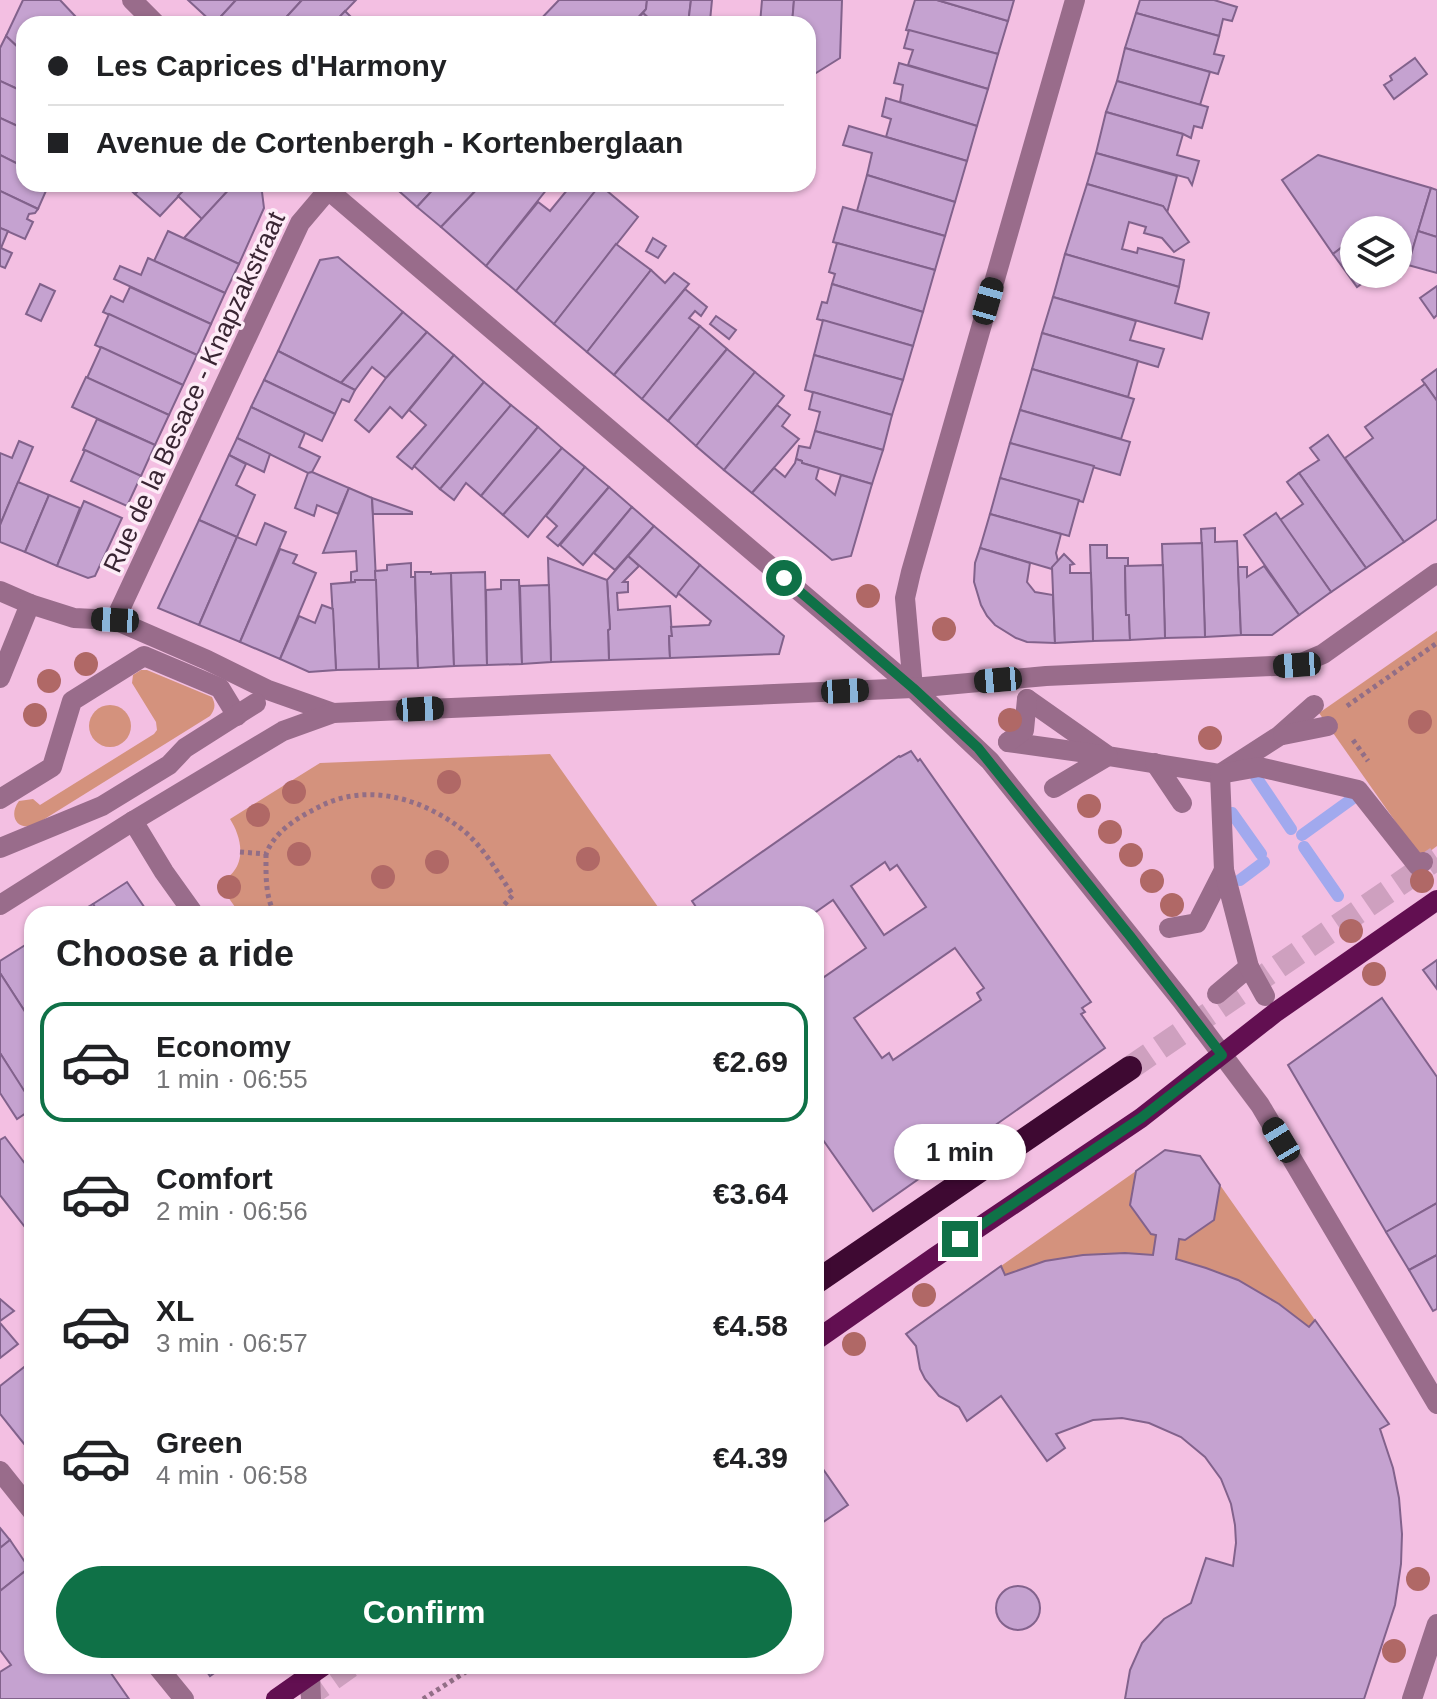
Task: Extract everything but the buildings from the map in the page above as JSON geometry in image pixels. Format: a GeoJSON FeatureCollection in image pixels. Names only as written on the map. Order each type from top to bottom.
{"type":"FeatureCollection","features":[{"type":"Feature","properties":{"kind":"highway"},"geometry":{"type":"LineString","coordinates":[[824,1277],[1130,1068]]}},
{"type":"Feature","properties":{"kind":"main road"},"geometry":{"type":"LineString","coordinates":[[824,1334],[1141,1118],[1276,1012],[1437,900]]}},
{"type":"Feature","properties":{"kind":"main road"},"geometry":{"type":"LineString","coordinates":[[276,1699],[310,1674]]}},
{"type":"Feature","properties":{"kind":"street"},"geometry":{"type":"LineString","coordinates":[[132,0],[148,16]]}},
{"type":"Feature","properties":{"kind":"street"},"geometry":{"type":"LineString","coordinates":[[913,688],[905,598],[911,572],[1075,0]]}},
{"type":"Feature","properties":{"kind":"street","name":"Rue de la Besace - Knapzakstraat"},"geometry":{"type":"LineString","coordinates":[[115,620],[300,223],[321,192]]}},
{"type":"Feature","properties":{"kind":"street"},"geometry":{"type":"LineString","coordinates":[[330,192],[913,688],[990,761],[1182,1001],[1260,1105],[1437,1404]]}},
{"type":"Feature","properties":{"kind":"street"},"geometry":{"type":"LineString","coordinates":[[0,905],[283,731],[333,713],[913,688],[1046,676],[1297,665],[1323,654],[1437,573]]}},
{"type":"Feature","properties":{"kind":"street"},"geometry":{"type":"LineString","coordinates":[[0,591],[74,618],[115,620],[268,690],[333,713]]}},
{"type":"Feature","properties":{"kind":"street"},"geometry":{"type":"LineString","coordinates":[[0,678],[30,604]]}},
{"type":"Feature","properties":{"kind":"street"},"geometry":{"type":"LineString","coordinates":[[0,799],[52,767],[72,701],[144,656],[220,688],[237,716]]}},
{"type":"Feature","properties":{"kind":"street"},"geometry":{"type":"LineString","coordinates":[[1,853],[102,806],[169,765],[185,748],[256,703]]}},
{"type":"Feature","properties":{"kind":"street"},"geometry":{"type":"LineString","coordinates":[[1220,774],[1279,736],[1314,705]]}},
{"type":"Feature","properties":{"kind":"street"},"geometry":{"type":"LineString","coordinates":[[1279,736],[1331,720]]}},
{"type":"Feature","properties":{"kind":"street"},"geometry":{"type":"LineString","coordinates":[[1054,788],[1108,756],[1220,774],[1259,767],[1358,790],[1416,855]]}},
{"type":"Feature","properties":{"kind":"street"},"geometry":{"type":"LineString","coordinates":[[1155,763],[1182,803]]}},
{"type":"Feature","properties":{"kind":"street"},"geometry":{"type":"LineString","coordinates":[[1220,774],[1224,870],[1249,967],[1265,996]]}},
{"type":"Feature","properties":{"kind":"street"},"geometry":{"type":"LineString","coordinates":[[133,821],[188,906]]}},
{"type":"Feature","properties":{"kind":"street"},"geometry":{"type":"LineString","coordinates":[[1169,928],[1197,923],[1224,870]]}},
{"type":"Feature","properties":{"kind":"street"},"geometry":{"type":"LineString","coordinates":[[1217,994],[1249,967]]}},
{"type":"Feature","properties":{"kind":"street"},"geometry":{"type":"LineString","coordinates":[[0,1471],[24,1501]]}},
{"type":"Feature","properties":{"kind":"street"},"geometry":{"type":"LineString","coordinates":[[1412,1699],[1437,1624]]}},
{"type":"Feature","properties":{"kind":"street"},"geometry":{"type":"LineString","coordinates":[[164,1674],[184,1699]]}},
{"type":"Feature","properties":{"kind":"street"},"geometry":{"type":"LineString","coordinates":[[311,1699],[315,1674]]}},
{"type":"Feature","properties":{"kind":"path"},"geometry":{"type":"LineString","coordinates":[[1331,720],[1437,643]]}},
{"type":"Feature","properties":{"kind":"path"},"geometry":{"type":"LineString","coordinates":[[1353,740],[1372,766]]}},
{"type":"Feature","properties":{"kind":"path"},"geometry":{"type":"LineString","coordinates":[[271,906],[266,854],[277,835],[329,800],[361,794],[384,795],[423,806],[460,828],[483,852],[513,895],[503,906]]}},
{"type":"Feature","properties":{"kind":"path"},"geometry":{"type":"LineString","coordinates":[[240,852],[266,854]]}},
{"type":"Feature","properties":{"kind":"path"},"geometry":{"type":"LineString","coordinates":[[423,1699],[462,1674]]}},
{"type":"Feature","properties":{"kind":"shaded area"},"geometry":{"type":"Polygon","coordinates":[[[1437,631],[1437,846],[1421,858],[1319,713],[1437,631]]]}},
{"type":"Feature","properties":{"kind":"shaded area"},"geometry":{"type":"Polygon","coordinates":[[[141,670],[212,697],[212,714],[35,825],[19,824],[14,812],[19,801],[33,799],[40,805],[154,734],[156,722],[132,683],[133,675],[141,670]]]}},
{"type":"Feature","properties":{"kind":"shaded area"},"geometry":{"type":"Polygon","coordinates":[[[110,705],[125,711],[131,726],[125,741],[110,747],[95,741],[89,726],[95,711],[110,705]]]}},
{"type":"Feature","properties":{"kind":"shaded area"},"geometry":{"type":"Polygon","coordinates":[[[550,754],[657,906],[234,906],[218,883],[233,873],[240,858],[238,837],[230,819],[320,763],[550,754]]]}},
{"type":"Feature","properties":{"kind":"shaded area"},"geometry":{"type":"Polygon","coordinates":[[[1136,1171],[1130,1205],[1151,1234],[1156,1235],[1153,1255],[1078,1257],[1042,1263],[1005,1275],[1001,1266],[1136,1171]]]}},
{"type":"Feature","properties":{"kind":"shaded area"},"geometry":{"type":"Polygon","coordinates":[[[1220,1185],[1315,1320],[1309,1327],[1247,1286],[1213,1270],[1176,1259],[1179,1239],[1185,1240],[1214,1220],[1220,1185]]]}},
{"type":"Feature","properties":{"kind":"waterway"},"geometry":{"type":"LineString","coordinates":[[1256,777],[1291,829]]}},
{"type":"Feature","properties":{"kind":"waterway"},"geometry":{"type":"LineString","coordinates":[[1302,835],[1356,796]]}},
{"type":"Feature","properties":{"kind":"waterway"},"geometry":{"type":"LineString","coordinates":[[1232,813],[1261,854]]}},
{"type":"Feature","properties":{"kind":"waterway"},"geometry":{"type":"LineString","coordinates":[[1304,847],[1338,896]]}},
{"type":"Feature","properties":{"kind":"waterway"},"geometry":{"type":"LineString","coordinates":[[1240,880],[1264,862]]}},
{"type":"Feature","properties":{"kind":"tunnel"},"geometry":{"type":"LineString","coordinates":[[1130,1068],[1437,858]]}},
{"type":"Feature","properties":{"kind":"tunnel"},"geometry":{"type":"LineString","coordinates":[[303,1699],[339,1674]]}},
{"type":"Feature","properties":{"kind":"route"},"geometry":{"type":"LineString","coordinates":[[784,578],[913,688],[990,761],[1222,1055],[1141,1118],[960,1239]]}}]}
